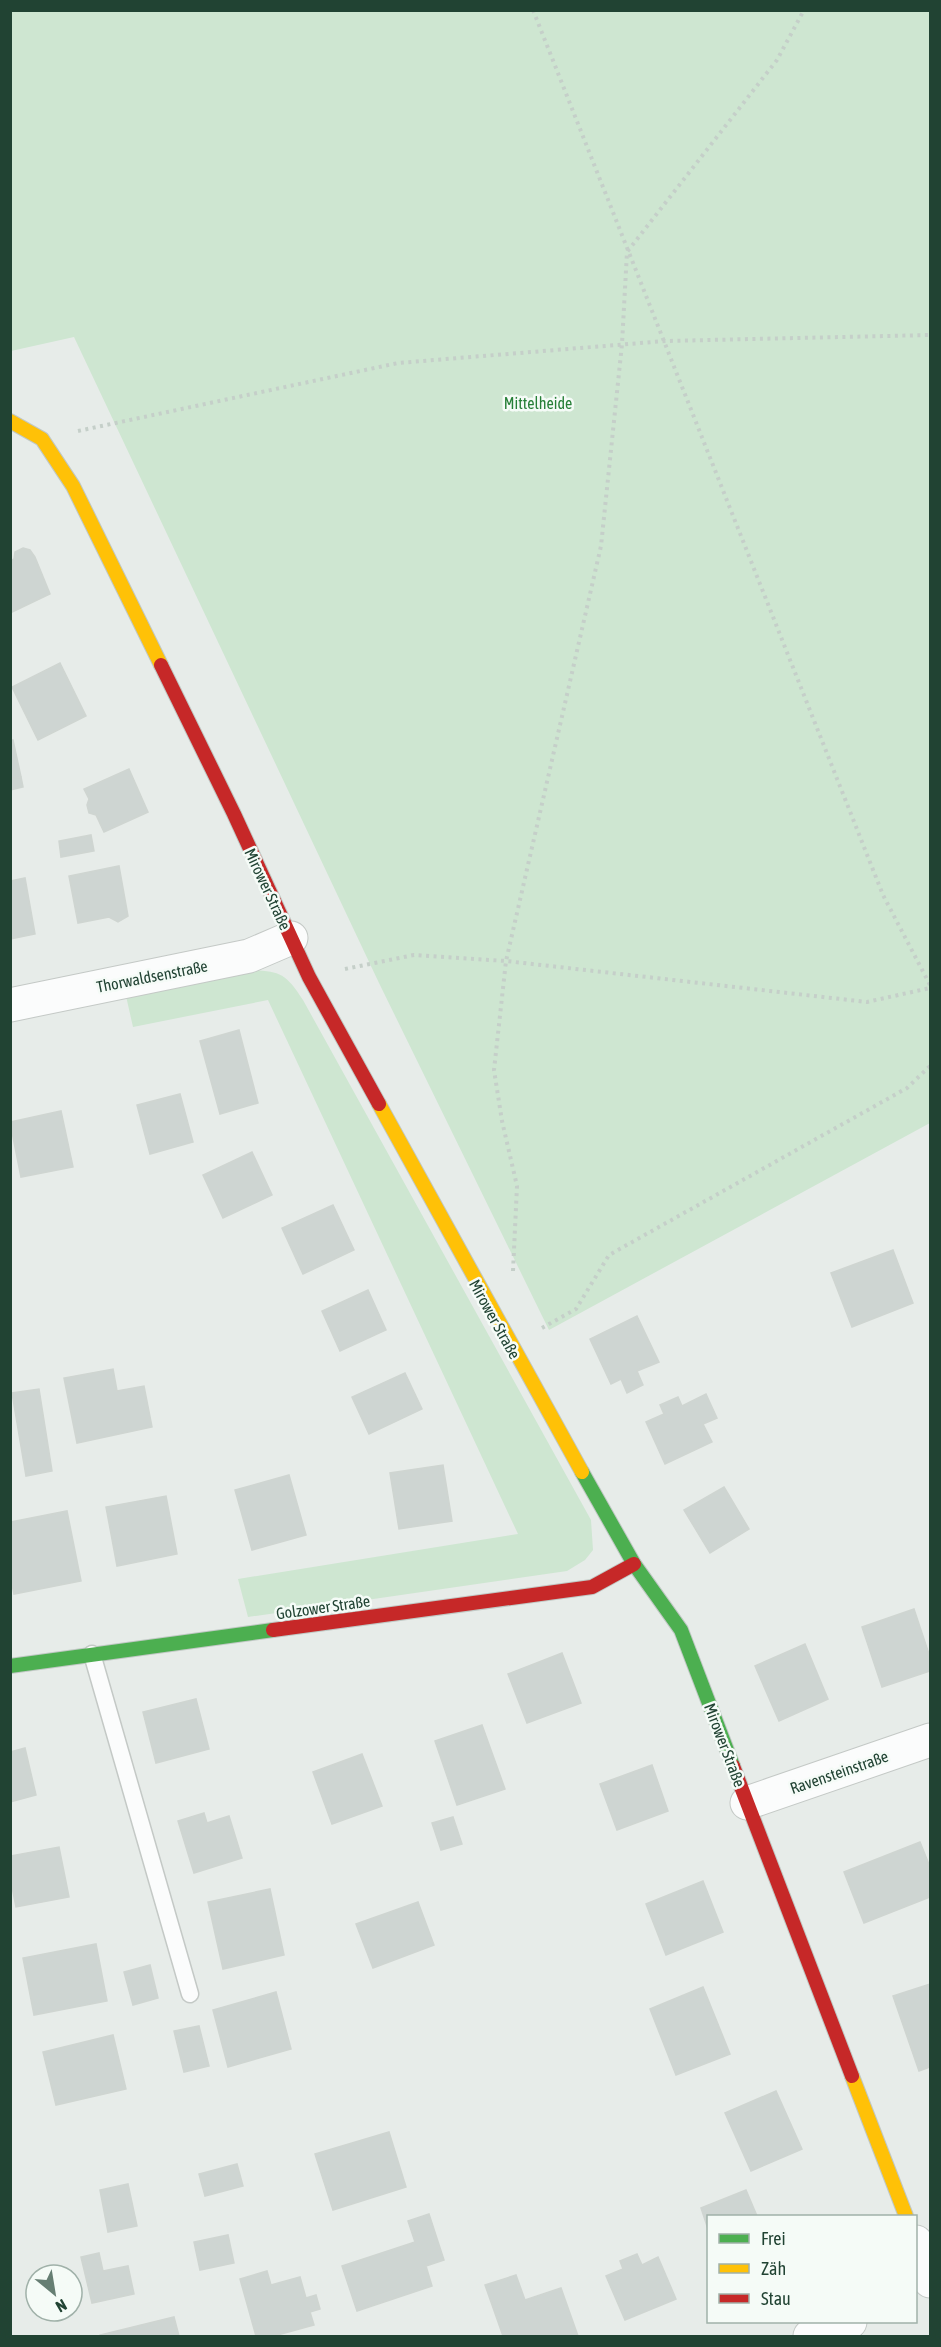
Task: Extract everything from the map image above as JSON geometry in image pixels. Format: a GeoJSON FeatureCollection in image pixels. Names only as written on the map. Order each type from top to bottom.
{"type":"FeatureCollection","features":[{"type":"Feature","properties":{"kind":"street"},"geometry":{"type":"LineString","coordinates":[[10,421],[42,439]]}},
{"type":"Feature","properties":{"kind":"street","name":"Mirower Straße"},"geometry":{"type":"LineString","coordinates":[[42,439],[74,486],[234,814],[309,977],[510,1346],[634,1564],[681,1630],[905,2215]]}},
{"type":"Feature","properties":{"kind":"street","name":"Thorwaldsenstraße"},"geometry":{"type":"LineString","coordinates":[[10,1005],[249,956],[291,938]]}},
{"type":"Feature","properties":{"kind":"street","name":"Golzower Straße"},"geometry":{"type":"LineString","coordinates":[[10,1666],[591,1587],[634,1564]]}},
{"type":"Feature","properties":{"kind":"street","name":"Ravensteinstraße"},"geometry":{"type":"LineString","coordinates":[[747,1803],[930,1740]]}},
{"type":"Feature","properties":{"kind":"street"},"geometry":{"type":"LineString","coordinates":[[917,2247],[930,2281]]}},
{"type":"Feature","properties":{"kind":"street"},"geometry":{"type":"LineString","coordinates":[[810,2337],[847,2323]]}},
{"type":"Feature","properties":{"kind":"lane"},"geometry":{"type":"LineString","coordinates":[[92,1654],[190,1994]]}},
{"type":"Feature","properties":{"kind":"path"},"geometry":{"type":"LineString","coordinates":[[309,977],[414,955],[506,961],[867,1002],[930,987],[883,895],[533,10]]}},
{"type":"Feature","properties":{"kind":"path"},"geometry":{"type":"LineString","coordinates":[[513,1277],[517,1186],[502,1121],[494,1070],[506,961],[526,864],[601,546],[622,344],[627,252],[777,60],[804,10]]}},
{"type":"Feature","properties":{"kind":"path"},"geometry":{"type":"LineString","coordinates":[[42,439],[398,363],[665,340],[930,335]]}},
{"type":"Feature","properties":{"kind":"path"},"geometry":{"type":"LineString","coordinates":[[510,1346],[576,1309],[609,1255],[907,1088],[930,1066]]}},
{"type":"Feature","properties":{"kind":"green space","name":"Mittelheide"},"geometry":{"type":"Polygon","coordinates":[[[10,11],[930,11],[930,1123],[549,1330],[379,983],[74,337],[11,351],[10,11]]]}},
{"type":"Feature","properties":{"kind":"green space"},"geometry":{"type":"Polygon","coordinates":[[[247,970],[267,971],[286,978],[303,1000],[591,1520],[593,1550],[585,1560],[567,1571],[248,1617],[238,1579],[518,1534],[268,1000],[133,1027],[126,996],[247,970]]]}},
{"type":"Feature","properties":{"kind":"building"},"geometry":{"type":"Polygon","coordinates":[[[23,548],[30,550],[35,557],[50,594],[10,613],[10,561],[14,559],[15,552],[23,548]]]}},
{"type":"Feature","properties":{"kind":"building"},"geometry":{"type":"Polygon","coordinates":[[[60,663],[86,716],[38,740],[12,687],[60,663]]]}},
{"type":"Feature","properties":{"kind":"building"},"geometry":{"type":"Polygon","coordinates":[[[10,740],[13,740],[21,777],[10,779],[10,740]]]}},
{"type":"Feature","properties":{"kind":"building"},"geometry":{"type":"Polygon","coordinates":[[[129,769],[148,812],[104,832],[96,815],[89,813],[87,805],[89,799],[84,789],[129,769]]]}},
{"type":"Feature","properties":{"kind":"building"},"geometry":{"type":"Polygon","coordinates":[[[21,777],[23,787],[10,790],[10,779],[21,777]]]}},
{"type":"Feature","properties":{"kind":"building"},"geometry":{"type":"Polygon","coordinates":[[[91,835],[94,851],[61,857],[59,841],[91,835]]]}},
{"type":"Feature","properties":{"kind":"building"},"geometry":{"type":"Polygon","coordinates":[[[119,866],[128,916],[118,922],[109,917],[78,923],[69,876],[119,866]]]}},
{"type":"Feature","properties":{"kind":"building"},"geometry":{"type":"Polygon","coordinates":[[[25,878],[35,934],[10,939],[10,881],[25,878]]]}},
{"type":"Feature","properties":{"kind":"building"},"geometry":{"type":"Polygon","coordinates":[[[239,1030],[258,1103],[220,1114],[200,1041],[239,1030]]]}},
{"type":"Feature","properties":{"kind":"building"},"geometry":{"type":"Polygon","coordinates":[[[180,1094],[193,1142],[150,1154],[137,1105],[180,1094]]]}},
{"type":"Feature","properties":{"kind":"building"},"geometry":{"type":"Polygon","coordinates":[[[61,1111],[73,1167],[21,1177],[10,1122],[61,1111]]]}},
{"type":"Feature","properties":{"kind":"building"},"geometry":{"type":"Polygon","coordinates":[[[252,1152],[272,1195],[223,1218],[203,1175],[252,1152]]]}},
{"type":"Feature","properties":{"kind":"building"},"geometry":{"type":"Polygon","coordinates":[[[333,1205],[354,1250],[303,1274],[282,1228],[333,1205]]]}},
{"type":"Feature","properties":{"kind":"building"},"geometry":{"type":"Polygon","coordinates":[[[893,1250],[913,1303],[852,1327],[831,1273],[893,1250]]]}},
{"type":"Feature","properties":{"kind":"building"},"geometry":{"type":"Polygon","coordinates":[[[368,1290],[386,1330],[340,1351],[322,1311],[368,1290]]]}},
{"type":"Feature","properties":{"kind":"building"},"geometry":{"type":"Polygon","coordinates":[[[637,1316],[659,1362],[637,1371],[643,1385],[627,1393],[621,1379],[611,1384],[590,1339],[637,1316]]]}},
{"type":"Feature","properties":{"kind":"building"},"geometry":{"type":"Polygon","coordinates":[[[113,1369],[117,1391],[144,1386],[152,1427],[77,1443],[64,1378],[113,1369]]]}},
{"type":"Feature","properties":{"kind":"building"},"geometry":{"type":"Polygon","coordinates":[[[405,1373],[422,1409],[369,1434],[352,1397],[405,1373]]]}},
{"type":"Feature","properties":{"kind":"building"},"geometry":{"type":"Polygon","coordinates":[[[39,1389],[52,1471],[26,1476],[12,1393],[39,1389]]]}},
{"type":"Feature","properties":{"kind":"building"},"geometry":{"type":"Polygon","coordinates":[[[706,1394],[717,1418],[703,1424],[712,1442],[665,1464],[646,1422],[664,1414],[660,1405],[678,1397],[682,1406],[706,1394]]]}},
{"type":"Feature","properties":{"kind":"building"},"geometry":{"type":"Polygon","coordinates":[[[443,1465],[452,1521],[399,1529],[390,1473],[443,1465]]]}},
{"type":"Feature","properties":{"kind":"building"},"geometry":{"type":"Polygon","coordinates":[[[289,1475],[306,1535],[252,1550],[235,1490],[289,1475]]]}},
{"type":"Feature","properties":{"kind":"building"},"geometry":{"type":"Polygon","coordinates":[[[724,1487],[749,1529],[710,1553],[684,1510],[724,1487]]]}},
{"type":"Feature","properties":{"kind":"building"},"geometry":{"type":"Polygon","coordinates":[[[166,1496],[177,1554],[117,1566],[106,1507],[166,1496]]]}},
{"type":"Feature","properties":{"kind":"building"},"geometry":{"type":"Polygon","coordinates":[[[67,1511],[81,1581],[14,1594],[10,1575],[10,1522],[67,1511]]]}},
{"type":"Feature","properties":{"kind":"building"},"geometry":{"type":"Polygon","coordinates":[[[914,1609],[930,1657],[930,1671],[882,1687],[862,1627],[914,1609]]]}},
{"type":"Feature","properties":{"kind":"building"},"geometry":{"type":"Polygon","coordinates":[[[805,1644],[828,1699],[779,1721],[755,1666],[805,1644]]]}},
{"type":"Feature","properties":{"kind":"building"},"geometry":{"type":"Polygon","coordinates":[[[562,1653],[581,1703],[527,1723],[508,1674],[562,1653]]]}},
{"type":"Feature","properties":{"kind":"building"},"geometry":{"type":"Polygon","coordinates":[[[196,1699],[209,1749],[156,1763],[143,1712],[196,1699]]]}},
{"type":"Feature","properties":{"kind":"building"},"geometry":{"type":"Polygon","coordinates":[[[482,1725],[505,1789],[457,1805],[435,1741],[482,1725]]]}},
{"type":"Feature","properties":{"kind":"building"},"geometry":{"type":"Polygon","coordinates":[[[25,1748],[36,1795],[10,1802],[10,1752],[25,1748]]]}},
{"type":"Feature","properties":{"kind":"building"},"geometry":{"type":"Polygon","coordinates":[[[362,1754],[382,1806],[332,1824],[313,1772],[362,1754]]]}},
{"type":"Feature","properties":{"kind":"building"},"geometry":{"type":"Polygon","coordinates":[[[652,1765],[668,1811],[617,1830],[600,1784],[652,1765]]]}},
{"type":"Feature","properties":{"kind":"building"},"geometry":{"type":"Polygon","coordinates":[[[204,1813],[207,1823],[229,1816],[242,1858],[194,1873],[178,1821],[204,1813]]]}},
{"type":"Feature","properties":{"kind":"building"},"geometry":{"type":"Polygon","coordinates":[[[453,1817],[462,1844],[441,1850],[432,1823],[453,1817]]]}},
{"type":"Feature","properties":{"kind":"building"},"geometry":{"type":"Polygon","coordinates":[[[920,1842],[930,1867],[930,1897],[864,1923],[844,1872],[920,1842]]]}},
{"type":"Feature","properties":{"kind":"building"},"geometry":{"type":"Polygon","coordinates":[[[59,1847],[69,1897],[16,1907],[10,1877],[10,1856],[59,1847]]]}},
{"type":"Feature","properties":{"kind":"building"},"geometry":{"type":"Polygon","coordinates":[[[703,1881],[723,1932],[666,1955],[646,1904],[703,1881]]]}},
{"type":"Feature","properties":{"kind":"building"},"geometry":{"type":"Polygon","coordinates":[[[270,1889],[284,1955],[223,1969],[208,1902],[270,1889]]]}},
{"type":"Feature","properties":{"kind":"building"},"geometry":{"type":"Polygon","coordinates":[[[418,1902],[434,1945],[373,1968],[356,1924],[418,1902]]]}},
{"type":"Feature","properties":{"kind":"building"},"geometry":{"type":"Polygon","coordinates":[[[96,1944],[107,2001],[34,2015],[23,1958],[96,1944]]]}},
{"type":"Feature","properties":{"kind":"building"},"geometry":{"type":"Polygon","coordinates":[[[150,1965],[158,1998],[133,2005],[124,1972],[150,1965]]]}},
{"type":"Feature","properties":{"kind":"building"},"geometry":{"type":"Polygon","coordinates":[[[930,1984],[930,2067],[919,2071],[893,1996],[930,1984]]]}},
{"type":"Feature","properties":{"kind":"building"},"geometry":{"type":"Polygon","coordinates":[[[703,1987],[730,2054],[676,2075],[650,2009],[703,1987]]]}},
{"type":"Feature","properties":{"kind":"building"},"geometry":{"type":"Polygon","coordinates":[[[276,1992],[291,2049],[228,2067],[213,2010],[276,1992]]]}},
{"type":"Feature","properties":{"kind":"building"},"geometry":{"type":"Polygon","coordinates":[[[199,2026],[209,2066],[184,2072],[174,2031],[199,2026]]]}},
{"type":"Feature","properties":{"kind":"building"},"geometry":{"type":"Polygon","coordinates":[[[113,2035],[126,2089],[56,2105],[43,2052],[113,2035]]]}},
{"type":"Feature","properties":{"kind":"building"},"geometry":{"type":"Polygon","coordinates":[[[776,2091],[802,2149],[751,2171],[725,2113],[776,2091]]]}},
{"type":"Feature","properties":{"kind":"building"},"geometry":{"type":"Polygon","coordinates":[[[389,2132],[406,2187],[333,2210],[315,2154],[389,2132]]]}},
{"type":"Feature","properties":{"kind":"building"},"geometry":{"type":"Polygon","coordinates":[[[237,2164],[243,2186],[205,2196],[199,2174],[237,2164]]]}},
{"type":"Feature","properties":{"kind":"building"},"geometry":{"type":"Polygon","coordinates":[[[128,2184],[137,2226],[108,2232],[100,2190],[128,2184]]]}},
{"type":"Feature","properties":{"kind":"building"},"geometry":{"type":"Polygon","coordinates":[[[746,2190],[757,2215],[707,2215],[707,2226],[701,2208],[746,2190]]]}},
{"type":"Feature","properties":{"kind":"building"},"geometry":{"type":"Polygon","coordinates":[[[429,2214],[444,2260],[426,2266],[432,2286],[357,2311],[342,2266],[415,2242],[408,2221],[429,2214]]]}},
{"type":"Feature","properties":{"kind":"building"},"geometry":{"type":"Polygon","coordinates":[[[228,2235],[234,2263],[200,2270],[194,2242],[228,2235]]]}},
{"type":"Feature","properties":{"kind":"building"},"geometry":{"type":"Polygon","coordinates":[[[99,2253],[103,2271],[128,2266],[134,2294],[92,2303],[81,2257],[99,2253]]]}},
{"type":"Feature","properties":{"kind":"building"},"geometry":{"type":"Polygon","coordinates":[[[637,2254],[642,2265],[658,2257],[676,2299],[625,2320],[606,2276],[623,2269],[620,2261],[637,2254]]]}},
{"type":"Feature","properties":{"kind":"building"},"geometry":{"type":"Polygon","coordinates":[[[267,2271],[271,2285],[300,2277],[306,2298],[316,2295],[320,2309],[310,2312],[314,2325],[274,2336],[256,2336],[240,2279],[267,2271]]]}},
{"type":"Feature","properties":{"kind":"building"},"geometry":{"type":"Polygon","coordinates":[[[516,2275],[525,2300],[561,2288],[578,2336],[503,2336],[485,2285],[516,2275]]]}},
{"type":"Feature","properties":{"kind":"building"},"geometry":{"type":"Polygon","coordinates":[[[174,2317],[179,2336],[100,2336],[100,2335],[174,2317]]]}},
{"type":"Feature","properties":{"kind":"traffic: fast"},"geometry":{"type":"LineString","coordinates":[[582,1472],[634,1564],[681,1630],[733,1766]]}},
{"type":"Feature","properties":{"kind":"traffic: fast"},"geometry":{"type":"LineString","coordinates":[[10,1666],[273,1630]]}},
{"type":"Feature","properties":{"kind":"traffic: slow"},"geometry":{"type":"LineString","coordinates":[[10,421],[42,439],[73,486],[161,665]]}},
{"type":"Feature","properties":{"kind":"traffic: slow"},"geometry":{"type":"LineString","coordinates":[[379,1104],[582,1472]]}},
{"type":"Feature","properties":{"kind":"traffic: slow"},"geometry":{"type":"LineString","coordinates":[[852,2076],[906,2215]]}},
{"type":"Feature","properties":{"kind":"traffic: jam"},"geometry":{"type":"LineString","coordinates":[[161,665],[234,814],[309,977],[379,1104]]}},
{"type":"Feature","properties":{"kind":"traffic: jam"},"geometry":{"type":"LineString","coordinates":[[273,1630],[592,1587],[634,1564]]}},
{"type":"Feature","properties":{"kind":"traffic: jam"},"geometry":{"type":"LineString","coordinates":[[733,1766],[852,2076]]}}]}
